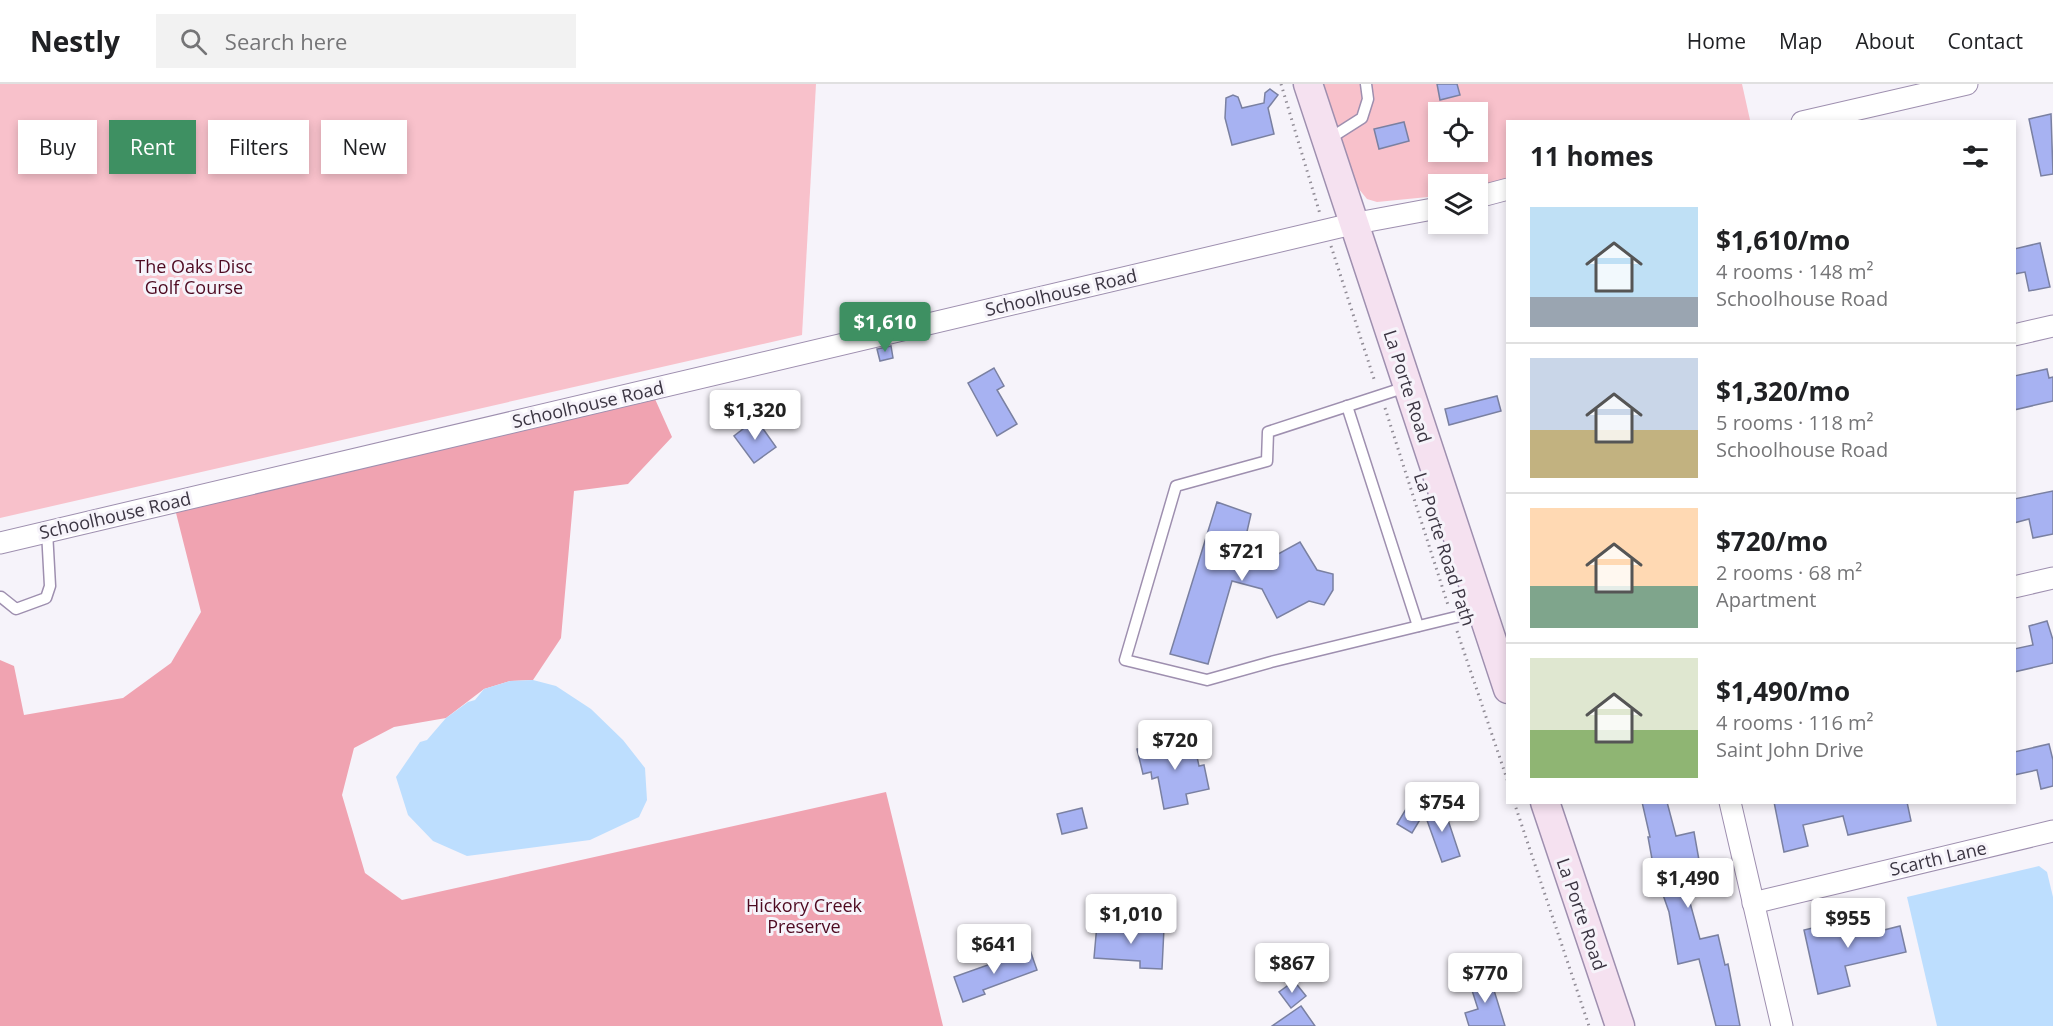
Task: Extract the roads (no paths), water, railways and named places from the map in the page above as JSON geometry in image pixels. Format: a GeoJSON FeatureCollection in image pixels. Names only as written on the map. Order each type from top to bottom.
{"type":"FeatureCollection","features":[{"type":"Feature","properties":{"kind":"street","name":"La Porte Road"},"geometry":{"type":"LineString","coordinates":[[1308,84],[1326,140],[1339,227],[1368,264],[1506,683]]}},
{"type":"Feature","properties":{"kind":"street"},"geometry":{"type":"LineString","coordinates":[[1811,120],[1967,84]]}},
{"type":"Feature","properties":{"kind":"street"},"geometry":{"type":"LineString","coordinates":[[1488,194],[1506,190]]}},
{"type":"Feature","properties":{"kind":"street","name":"Schoolhouse Road"},"geometry":{"type":"LineString","coordinates":[[0,543],[1339,227],[1428,210]]}},
{"type":"Feature","properties":{"kind":"street"},"geometry":{"type":"LineString","coordinates":[[2016,335],[2053,326]]}},
{"type":"Feature","properties":{"kind":"street"},"geometry":{"type":"LineString","coordinates":[[2016,587],[2053,578]]}},
{"type":"Feature","properties":{"kind":"street","name":"La Porte Road"},"geometry":{"type":"LineString","coordinates":[[1546,804],[1620,1026]]}},
{"type":"Feature","properties":{"kind":"street"},"geometry":{"type":"LineString","coordinates":[[1730,804],[1782,1026]]}},
{"type":"Feature","properties":{"kind":"street","name":"Scarth Lane"},"geometry":{"type":"LineString","coordinates":[[1754,903],[2053,831]]}},
{"type":"Feature","properties":{"kind":"lane"},"geometry":{"type":"LineString","coordinates":[[1326,140],[1362,118],[1368,99],[1366,84]]}},
{"type":"Feature","properties":{"kind":"lane"},"geometry":{"type":"LineString","coordinates":[[1408,386],[1268,432],[1267,461],[1176,486],[1125,660],[1207,680],[1482,611]]}},
{"type":"Feature","properties":{"kind":"lane"},"geometry":{"type":"LineString","coordinates":[[1347,406],[1418,626]]}},
{"type":"Feature","properties":{"kind":"lane"},"geometry":{"type":"LineString","coordinates":[[1,597],[16,609],[46,598],[50,586],[47,531]]}},
{"type":"Feature","properties":{"kind":"water"},"geometry":{"type":"Polygon","coordinates":[[[533,680],[556,686],[591,709],[623,740],[645,768],[647,800],[639,817],[590,840],[467,856],[433,841],[408,815],[396,777],[420,742],[427,740],[446,718],[468,702],[475,700],[484,689],[510,681],[533,680]]]}},
{"type":"Feature","properties":{"kind":"water"},"geometry":{"type":"Polygon","coordinates":[[[2039,866],[2047,872],[2053,897],[2053,1026],[1937,1026],[1907,897],[2039,866]]]}},
{"type":"Feature","properties":{"kind":"park label","name":"The Oaks Disc Golf Course"},"geometry":{"type":"Point","coordinates":[194,276]}},
{"type":"Feature","properties":{"kind":"park label","name":"Hickory Creek Preserve"},"geometry":{"type":"Point","coordinates":[804,915]}}]}
